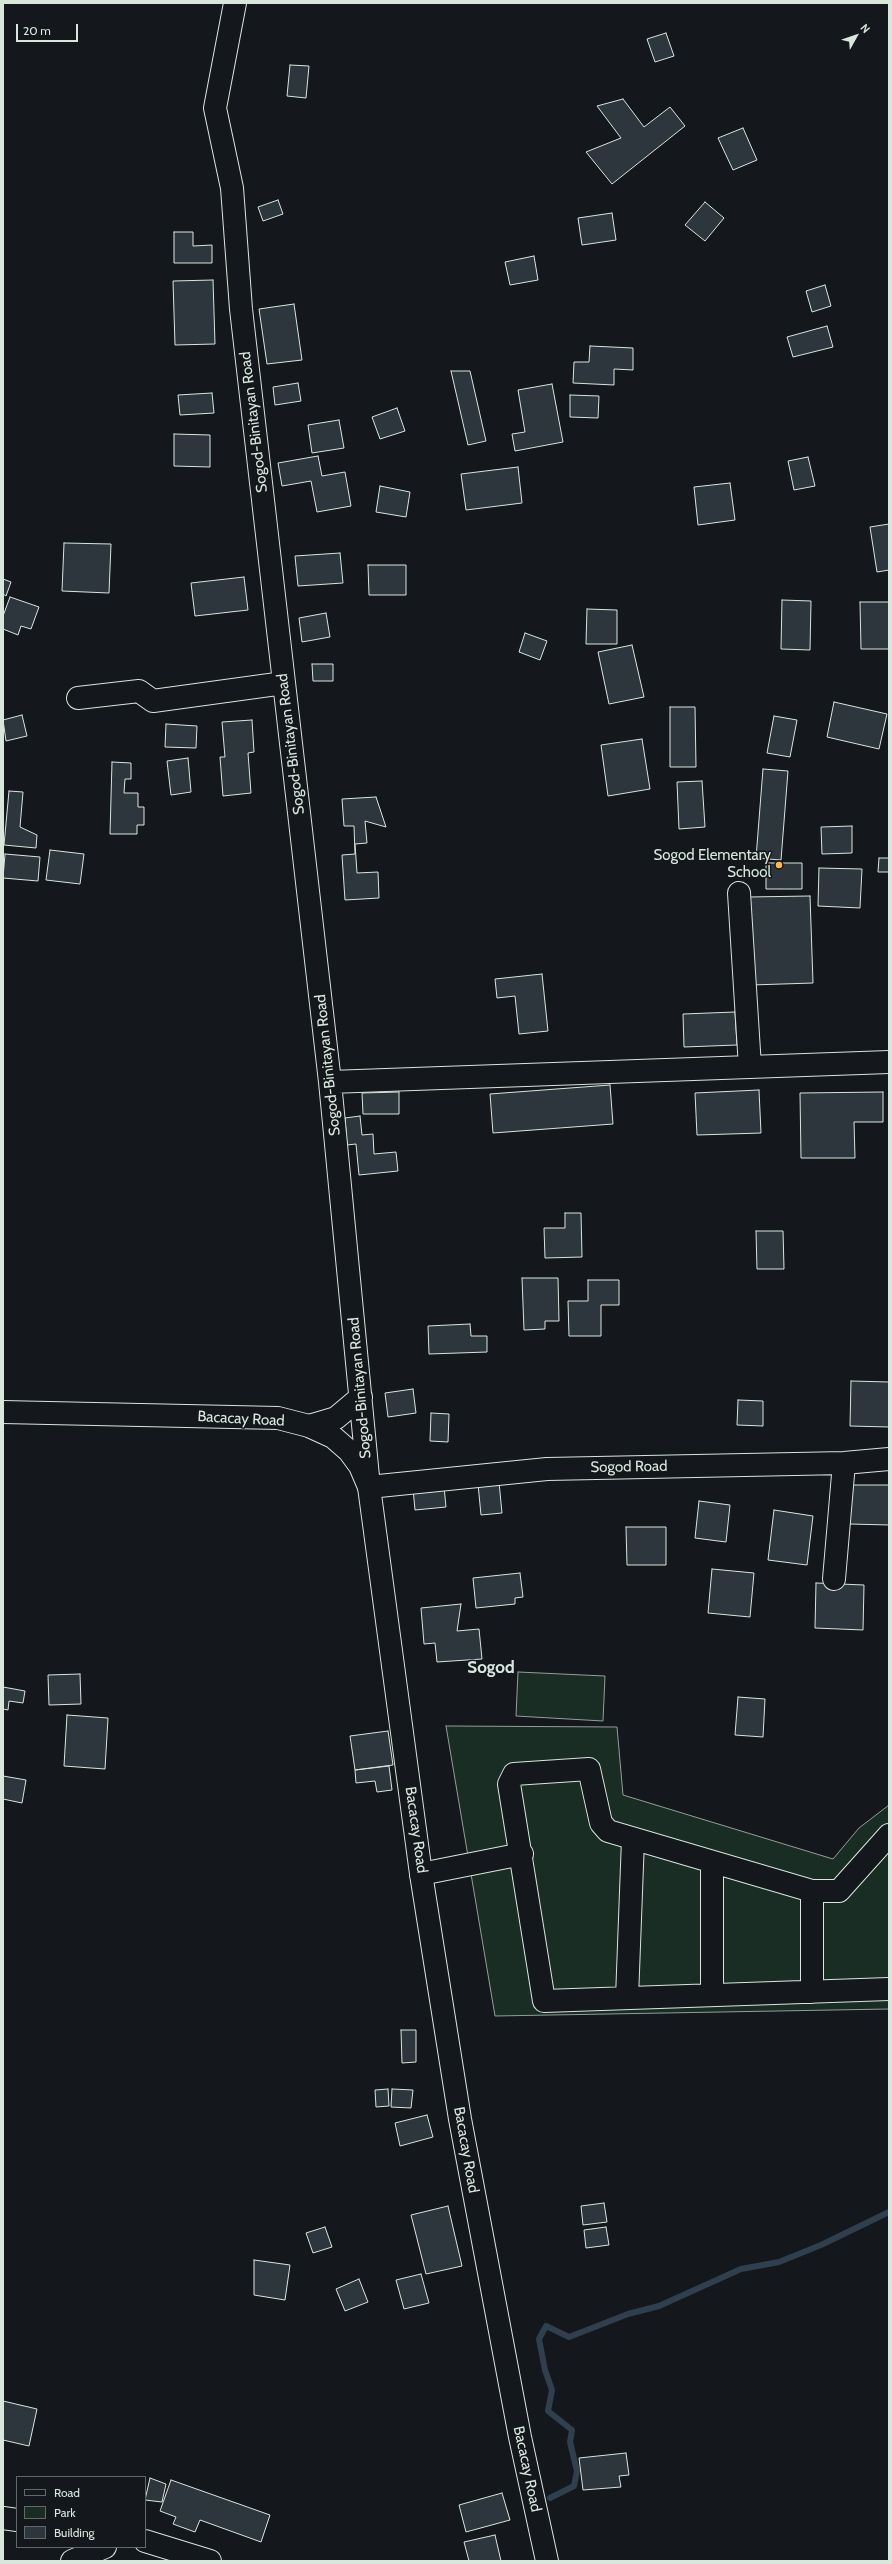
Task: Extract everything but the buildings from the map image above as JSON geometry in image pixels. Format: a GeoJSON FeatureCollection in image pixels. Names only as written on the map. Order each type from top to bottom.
{"type":"FeatureCollection","features":[{"type":"Feature","properties":{"kind":"street","name":"Sogod-Binitayan Road"},"geometry":{"type":"LineString","coordinates":[[235,3],[215,108],[232,188],[241,309],[330,1082],[369,1487]]}},
{"type":"Feature","properties":{"kind":"street"},"geometry":{"type":"LineString","coordinates":[[78,698],[140,691],[154,701],[284,683]]}},
{"type":"Feature","properties":{"kind":"street"},"geometry":{"type":"LineString","coordinates":[[739,893],[750,1067]]}},
{"type":"Feature","properties":{"kind":"street"},"geometry":{"type":"LineString","coordinates":[[330,1082],[889,1062]]}},
{"type":"Feature","properties":{"kind":"street"},"geometry":{"type":"LineString","coordinates":[[309,1426],[336,1418],[361,1397]]}},
{"type":"Feature","properties":{"kind":"street","name":"Bacacay Road"},"geometry":{"type":"LineString","coordinates":[[3,1412],[278,1418],[309,1426],[333,1437],[349,1451],[360,1466],[369,1487],[422,1874],[460,2119],[520,2437],[547,2561]]}},
{"type":"Feature","properties":{"kind":"street","name":"Sogod Road"},"geometry":{"type":"LineString","coordinates":[[369,1487],[547,1469],[844,1463],[889,1460]]}},
{"type":"Feature","properties":{"kind":"street"},"geometry":{"type":"LineString","coordinates":[[834,1579],[844,1463]]}},
{"type":"Feature","properties":{"kind":"street"},"geometry":{"type":"LineString","coordinates":[[889,1838],[889,1835],[847,1879],[839,1891],[812,1891],[712,1863],[608,1831],[601,1823],[589,1769],[514,1774],[509,1784],[522,1854],[544,2002],[889,1989]]}},
{"type":"Feature","properties":{"kind":"street"},"geometry":{"type":"LineString","coordinates":[[627,1998],[633,1839]]}},
{"type":"Feature","properties":{"kind":"street"},"geometry":{"type":"LineString","coordinates":[[422,1874],[522,1854]]}},
{"type":"Feature","properties":{"kind":"street"},"geometry":{"type":"LineString","coordinates":[[712,1863],[712,1995]]}},
{"type":"Feature","properties":{"kind":"street"},"geometry":{"type":"LineString","coordinates":[[812,1891],[812,1992]]}},
{"type":"Feature","properties":{"kind":"street"},"geometry":{"type":"LineString","coordinates":[[3,2518],[16,2520]]}},
{"type":"Feature","properties":{"kind":"street"},"geometry":{"type":"LineString","coordinates":[[146,2541],[210,2561]]}},
{"type":"Feature","properties":{"kind":"street"},"geometry":{"type":"LineString","coordinates":[[72,2561],[103,2548]]}},
{"type":"Feature","properties":{"kind":"green space"},"geometry":{"type":"Polygon","coordinates":[[[518,1672],[605,1676],[603,1721],[516,1716],[518,1672]]]}},
{"type":"Feature","properties":{"kind":"green space"},"geometry":{"type":"Polygon","coordinates":[[[446,1726],[617,1727],[623,1795],[833,1859],[859,1828],[889,1805],[889,2009],[495,2016],[446,1726]]]}},
{"type":"Feature","properties":{"kind":"waterway"},"geometry":{"type":"LineString","coordinates":[[550,2498],[574,2486],[577,2471],[570,2442],[572,2430],[548,2411],[552,2390],[545,2370],[539,2339],[546,2326],[569,2337],[628,2314],[659,2306],[741,2269],[779,2262],[821,2245],[889,2212]]}},
{"type":"Feature","properties":{"kind":"place","name":"Sogod Elementary School"},"geometry":{"type":"Point","coordinates":[779,865]}},
{"type":"Feature","properties":{"kind":"district","name":"Sogod"},"geometry":{"type":"Point","coordinates":[491,1668]}}]}
